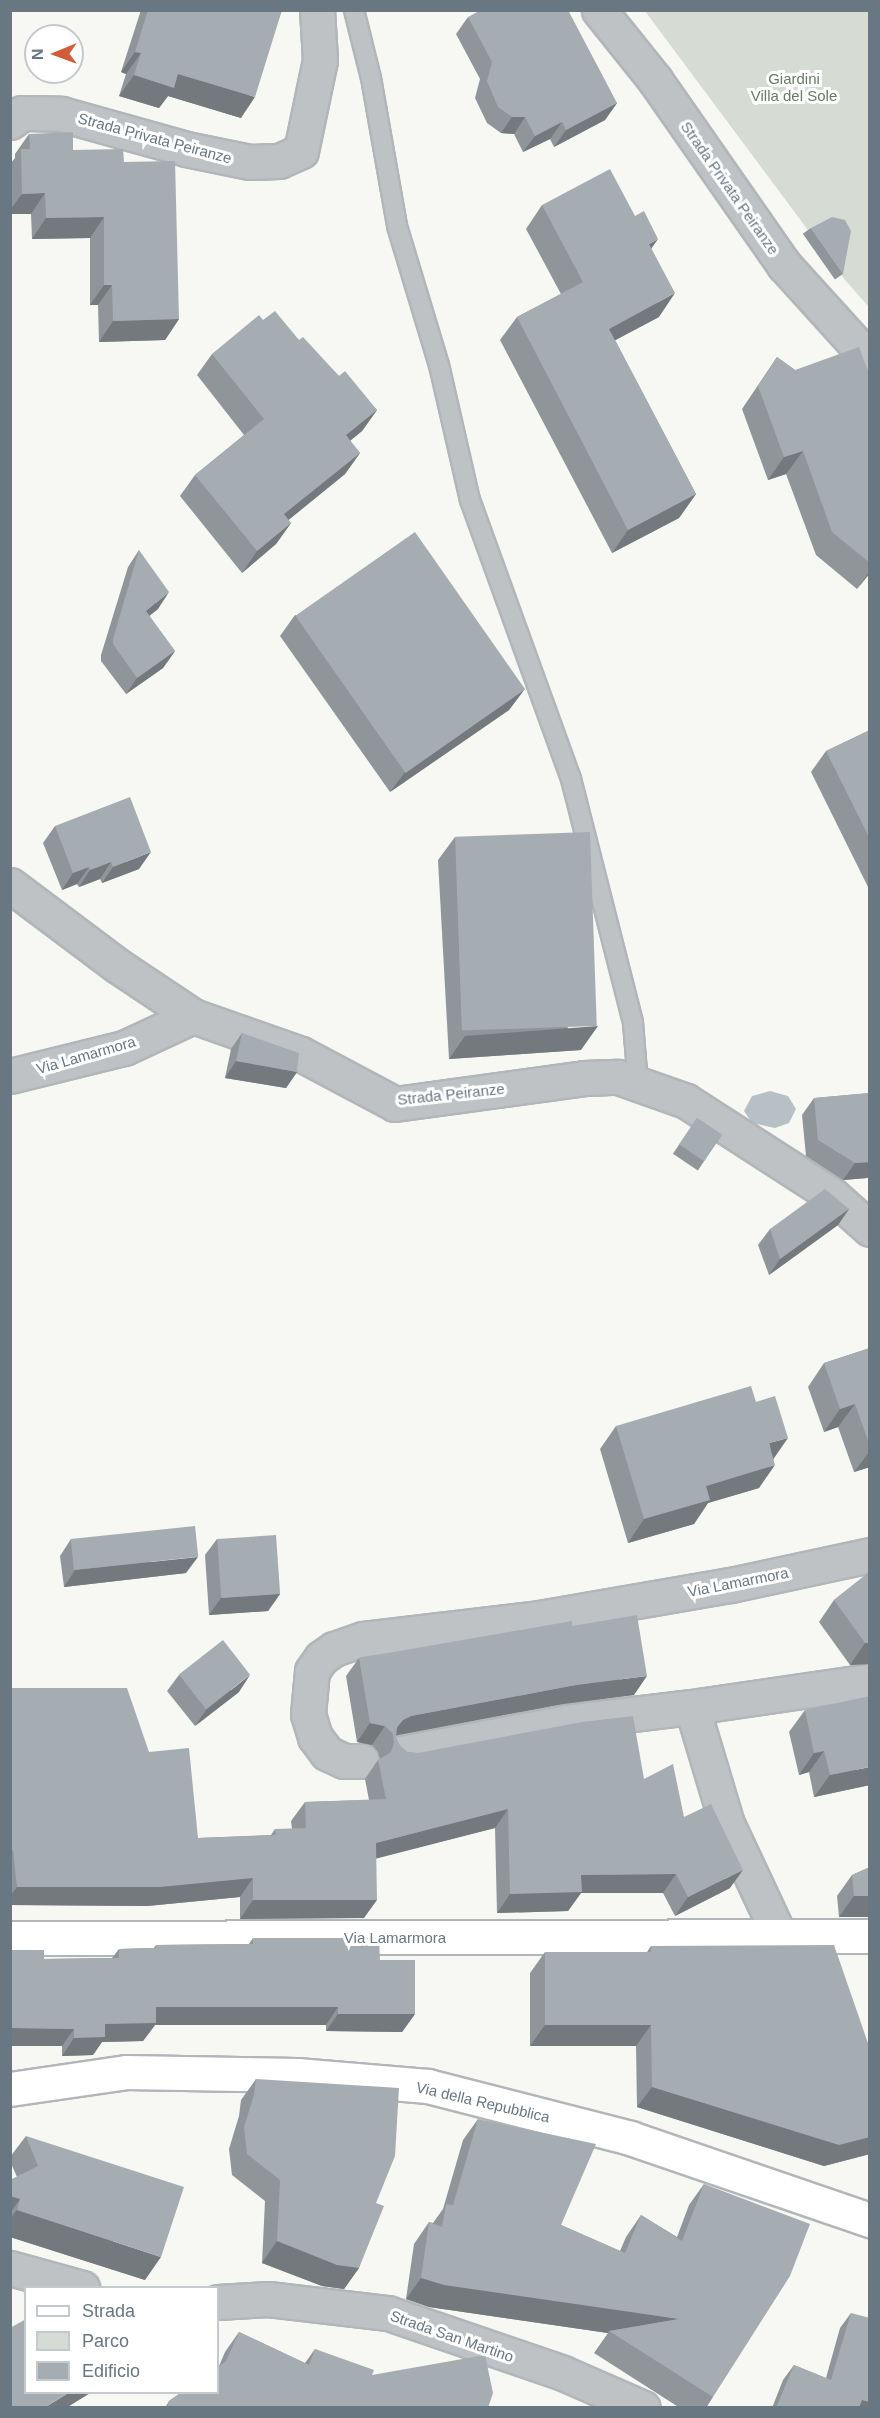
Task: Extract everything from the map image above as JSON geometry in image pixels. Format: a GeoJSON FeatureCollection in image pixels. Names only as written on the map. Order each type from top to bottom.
{"type":"FeatureCollection","features":[{"type":"Feature","properties":{"kind":"main road","name":"Via Lamarmora"},"geometry":{"type":"LineString","coordinates":[[10,1938],[870,1936]]}},
{"type":"Feature","properties":{"kind":"main road","name":"Via della Repubblica"},"geometry":{"type":"LineString","coordinates":[[10,2089],[126,2072],[297,2075],[428,2086],[630,2138],[870,2220]]}},
{"type":"Feature","properties":{"kind":"street","name":"Strada Privata Peiranze"},"geometry":{"type":"LineString","coordinates":[[10,122],[22,113],[61,114],[186,149],[250,162],[279,161],[302,152],[320,60],[317,10]]}},
{"type":"Feature","properties":{"kind":"street","name":"Strada Privata Peiranze"},"geometry":{"type":"LineString","coordinates":[[599,10],[655,80],[783,265],[870,360]]}},
{"type":"Feature","properties":{"kind":"street","name":"Strada Peiranze"},"geometry":{"type":"LineString","coordinates":[[10,885],[118,966],[193,1016],[301,1054],[395,1104],[585,1078],[618,1077],[686,1101],[832,1195],[870,1229]]}},
{"type":"Feature","properties":{"kind":"street","name":"Via Lamarmora"},"geometry":{"type":"LineString","coordinates":[[10,1076],[124,1048],[193,1016]]}},
{"type":"Feature","properties":{"kind":"street","name":"Via Lamarmora"},"geometry":{"type":"LineString","coordinates":[[362,1761],[344,1761],[327,1753],[315,1737],[308,1714],[312,1671],[321,1658],[334,1649],[363,1639],[539,1618],[731,1585],[870,1555]]}},
{"type":"Feature","properties":{"kind":"street"},"geometry":{"type":"LineString","coordinates":[[401,1753],[566,1722],[692,1707],[870,1681]]}},
{"type":"Feature","properties":{"kind":"street"},"geometry":{"type":"LineString","coordinates":[[692,1707],[727,1824],[780,1937]]}},
{"type":"Feature","properties":{"kind":"street"},"geometry":{"type":"LineString","coordinates":[[10,2268],[75,2286]]}},
{"type":"Feature","properties":{"kind":"street","name":"Strada San Martino"},"geometry":{"type":"LineString","coordinates":[[219,2302],[268,2299],[388,2313],[563,2373],[643,2408]]}},
{"type":"Feature","properties":{"kind":"lane"},"geometry":{"type":"LineString","coordinates":[[354,10],[371,78],[397,226],[439,365],[470,500],[571,779],[633,1023],[638,1084]]}},
{"type":"Feature","properties":{"kind":"green space","name":"Giardini Villa del Sole"},"geometry":{"type":"Polygon","coordinates":[[[645,11],[869,11],[869,307],[845,280],[645,11]]]}},
{"type":"Feature","properties":{"kind":"shaded area"},"geometry":{"type":"Polygon","coordinates":[[[770,1091],[788,1096],[796,1109],[789,1123],[775,1128],[752,1123],[744,1111],[752,1096],[770,1091]]]}},
{"type":"Feature","properties":{"kind":"building"},"geometry":{"type":"Polygon","coordinates":[[[148,10],[282,10],[255,97],[178,74],[174,88],[134,75],[141,53],[135,52],[148,10]]]}},
{"type":"Feature","properties":{"kind":"building"},"geometry":{"type":"Polygon","coordinates":[[[481,10],[568,10],[617,103],[566,130],[562,122],[535,136],[525,117],[512,117],[498,107],[487,81],[492,62],[468,17],[481,10]]]}},
{"type":"Feature","properties":{"kind":"building"},"geometry":{"type":"Polygon","coordinates":[[[73,132],[73,150],[123,149],[124,162],[175,161],[179,319],[113,321],[112,285],[104,285],[104,217],[46,218],[45,193],[22,194],[21,149],[30,149],[29,134],[73,132]]]}},
{"type":"Feature","properties":{"kind":"building"},"geometry":{"type":"Polygon","coordinates":[[[610,169],[635,216],[644,211],[658,239],[649,244],[675,293],[609,329],[696,494],[628,530],[517,317],[583,282],[542,205],[610,169]]]}},
{"type":"Feature","properties":{"kind":"building"},"geometry":{"type":"Polygon","coordinates":[[[832,217],[845,220],[851,231],[843,274],[811,228],[832,217]]]}},
{"type":"Feature","properties":{"kind":"building"},"geometry":{"type":"Polygon","coordinates":[[[275,311],[299,340],[303,337],[339,376],[345,371],[377,410],[346,435],[360,453],[284,514],[291,523],[257,551],[195,475],[264,419],[212,354],[259,315],[263,320],[275,311]]]}},
{"type":"Feature","properties":{"kind":"building"},"geometry":{"type":"Polygon","coordinates":[[[859,347],[870,376],[870,563],[832,532],[803,451],[784,457],[758,386],[777,357],[795,370],[859,347]]]}},
{"type":"Feature","properties":{"kind":"building"},"geometry":{"type":"Polygon","coordinates":[[[415,532],[525,689],[406,773],[295,616],[415,532]]]}},
{"type":"Feature","properties":{"kind":"building"},"geometry":{"type":"Polygon","coordinates":[[[139,550],[169,592],[146,611],[175,651],[137,678],[113,644],[113,639],[139,550]]]}},
{"type":"Feature","properties":{"kind":"building"},"geometry":{"type":"Polygon","coordinates":[[[870,730],[870,839],[826,751],[870,730]]]}},
{"type":"Feature","properties":{"kind":"building"},"geometry":{"type":"Polygon","coordinates":[[[130,797],[151,852],[113,867],[111,862],[90,870],[89,867],[73,873],[55,826],[130,797]]]}},
{"type":"Feature","properties":{"kind":"building"},"geometry":{"type":"Polygon","coordinates":[[[590,832],[597,1026],[462,1031],[455,837],[590,832]]]}},
{"type":"Feature","properties":{"kind":"building"},"geometry":{"type":"Polygon","coordinates":[[[242,1033],[299,1053],[297,1072],[236,1061],[242,1033]]]}},
{"type":"Feature","properties":{"kind":"building"},"geometry":{"type":"Polygon","coordinates":[[[870,1093],[870,1162],[855,1163],[818,1140],[814,1098],[870,1093]]]}},
{"type":"Feature","properties":{"kind":"building"},"geometry":{"type":"Polygon","coordinates":[[[697,1118],[722,1135],[704,1161],[679,1145],[697,1118]]]}},
{"type":"Feature","properties":{"kind":"building"},"geometry":{"type":"Polygon","coordinates":[[[825,1189],[849,1209],[780,1259],[770,1229],[825,1189]]]}},
{"type":"Feature","properties":{"kind":"building"},"geometry":{"type":"Polygon","coordinates":[[[870,1348],[870,1446],[855,1404],[840,1409],[824,1363],[870,1348]]]}},
{"type":"Feature","properties":{"kind":"building"},"geometry":{"type":"Polygon","coordinates":[[[751,1386],[756,1402],[775,1396],[788,1438],[769,1443],[775,1465],[706,1486],[710,1500],[644,1519],[616,1426],[751,1386]]]}},
{"type":"Feature","properties":{"kind":"building"},"geometry":{"type":"Polygon","coordinates":[[[195,1526],[198,1557],[74,1570],[71,1539],[195,1526]]]}},
{"type":"Feature","properties":{"kind":"building"},"geometry":{"type":"Polygon","coordinates":[[[276,1535],[280,1594],[221,1598],[217,1539],[276,1535]]]}},
{"type":"Feature","properties":{"kind":"building"},"geometry":{"type":"Polygon","coordinates":[[[869,1572],[870,1643],[865,1643],[834,1600],[869,1572]]]}},
{"type":"Feature","properties":{"kind":"building"},"geometry":{"type":"Polygon","coordinates":[[[637,1615],[647,1676],[576,1685],[411,1716],[397,1727],[396,1738],[407,1752],[418,1753],[582,1722],[633,1716],[644,1779],[673,1764],[684,1817],[711,1804],[743,1870],[688,1897],[676,1874],[581,1875],[582,1892],[510,1894],[508,1809],[376,1843],[377,1900],[253,1900],[253,1878],[160,1887],[17,1887],[13,1850],[10,1851],[10,1688],[127,1688],[149,1752],[189,1748],[198,1838],[276,1835],[275,1829],[306,1828],[305,1802],[386,1799],[378,1760],[391,1752],[394,1742],[392,1733],[385,1726],[370,1723],[359,1658],[572,1621],[572,1626],[637,1615]]]}},
{"type":"Feature","properties":{"kind":"building"},"geometry":{"type":"Polygon","coordinates":[[[223,1640],[250,1675],[206,1709],[179,1674],[223,1640]]]}},
{"type":"Feature","properties":{"kind":"building"},"geometry":{"type":"Polygon","coordinates":[[[870,1696],[870,1767],[830,1775],[824,1751],[814,1753],[805,1710],[870,1696]]]}},
{"type":"Feature","properties":{"kind":"building"},"geometry":{"type":"Polygon","coordinates":[[[870,1867],[870,1896],[854,1896],[852,1875],[870,1867]]]}},
{"type":"Feature","properties":{"kind":"building"},"geometry":{"type":"Polygon","coordinates":[[[253,1938],[379,1938],[380,1960],[415,1960],[415,2014],[338,2014],[338,2007],[156,2007],[156,2023],[105,2024],[105,2037],[74,2038],[74,2029],[10,2028],[10,1950],[44,1950],[44,1959],[119,1958],[119,1949],[156,1948],[156,1945],[253,1944],[253,1938]]]}},
{"type":"Feature","properties":{"kind":"building"},"geometry":{"type":"Polygon","coordinates":[[[834,1945],[870,2049],[870,2137],[839,2145],[652,2087],[651,2025],[545,2025],[545,1952],[651,1952],[651,1946],[834,1945]]]}},
{"type":"Feature","properties":{"kind":"building"},"geometry":{"type":"Polygon","coordinates":[[[256,2079],[399,2088],[395,2156],[376,2203],[384,2206],[359,2268],[337,2265],[277,2241],[280,2180],[247,2154],[244,2127],[254,2095],[256,2079]]]}},
{"type":"Feature","properties":{"kind":"building"},"geometry":{"type":"Polygon","coordinates":[[[478,2119],[596,2144],[561,2225],[625,2253],[641,2215],[682,2241],[704,2184],[810,2224],[790,2276],[713,2397],[609,2331],[679,2319],[444,2285],[421,2278],[429,2222],[442,2227],[446,2204],[453,2205],[478,2119]]]}},
{"type":"Feature","properties":{"kind":"building"},"geometry":{"type":"Polygon","coordinates":[[[26,2136],[184,2187],[161,2257],[17,2210],[20,2199],[10,2196],[10,2180],[38,2166],[26,2136]]]}},
{"type":"Feature","properties":{"kind":"building"},"geometry":{"type":"Polygon","coordinates":[[[851,2313],[870,2318],[870,2402],[862,2400],[859,2408],[776,2408],[794,2365],[831,2380],[851,2313]]]}},
{"type":"Feature","properties":{"kind":"building"},"geometry":{"type":"Polygon","coordinates":[[[24,2320],[24,2394],[67,2394],[44,2408],[10,2408],[10,2328],[24,2320]]]}},
{"type":"Feature","properties":{"kind":"building"},"geometry":{"type":"Polygon","coordinates":[[[239,2332],[309,2365],[315,2349],[374,2370],[372,2375],[485,2355],[493,2393],[488,2408],[167,2408],[169,2401],[179,2394],[219,2394],[219,2366],[226,2361],[239,2332]]]}}]}
